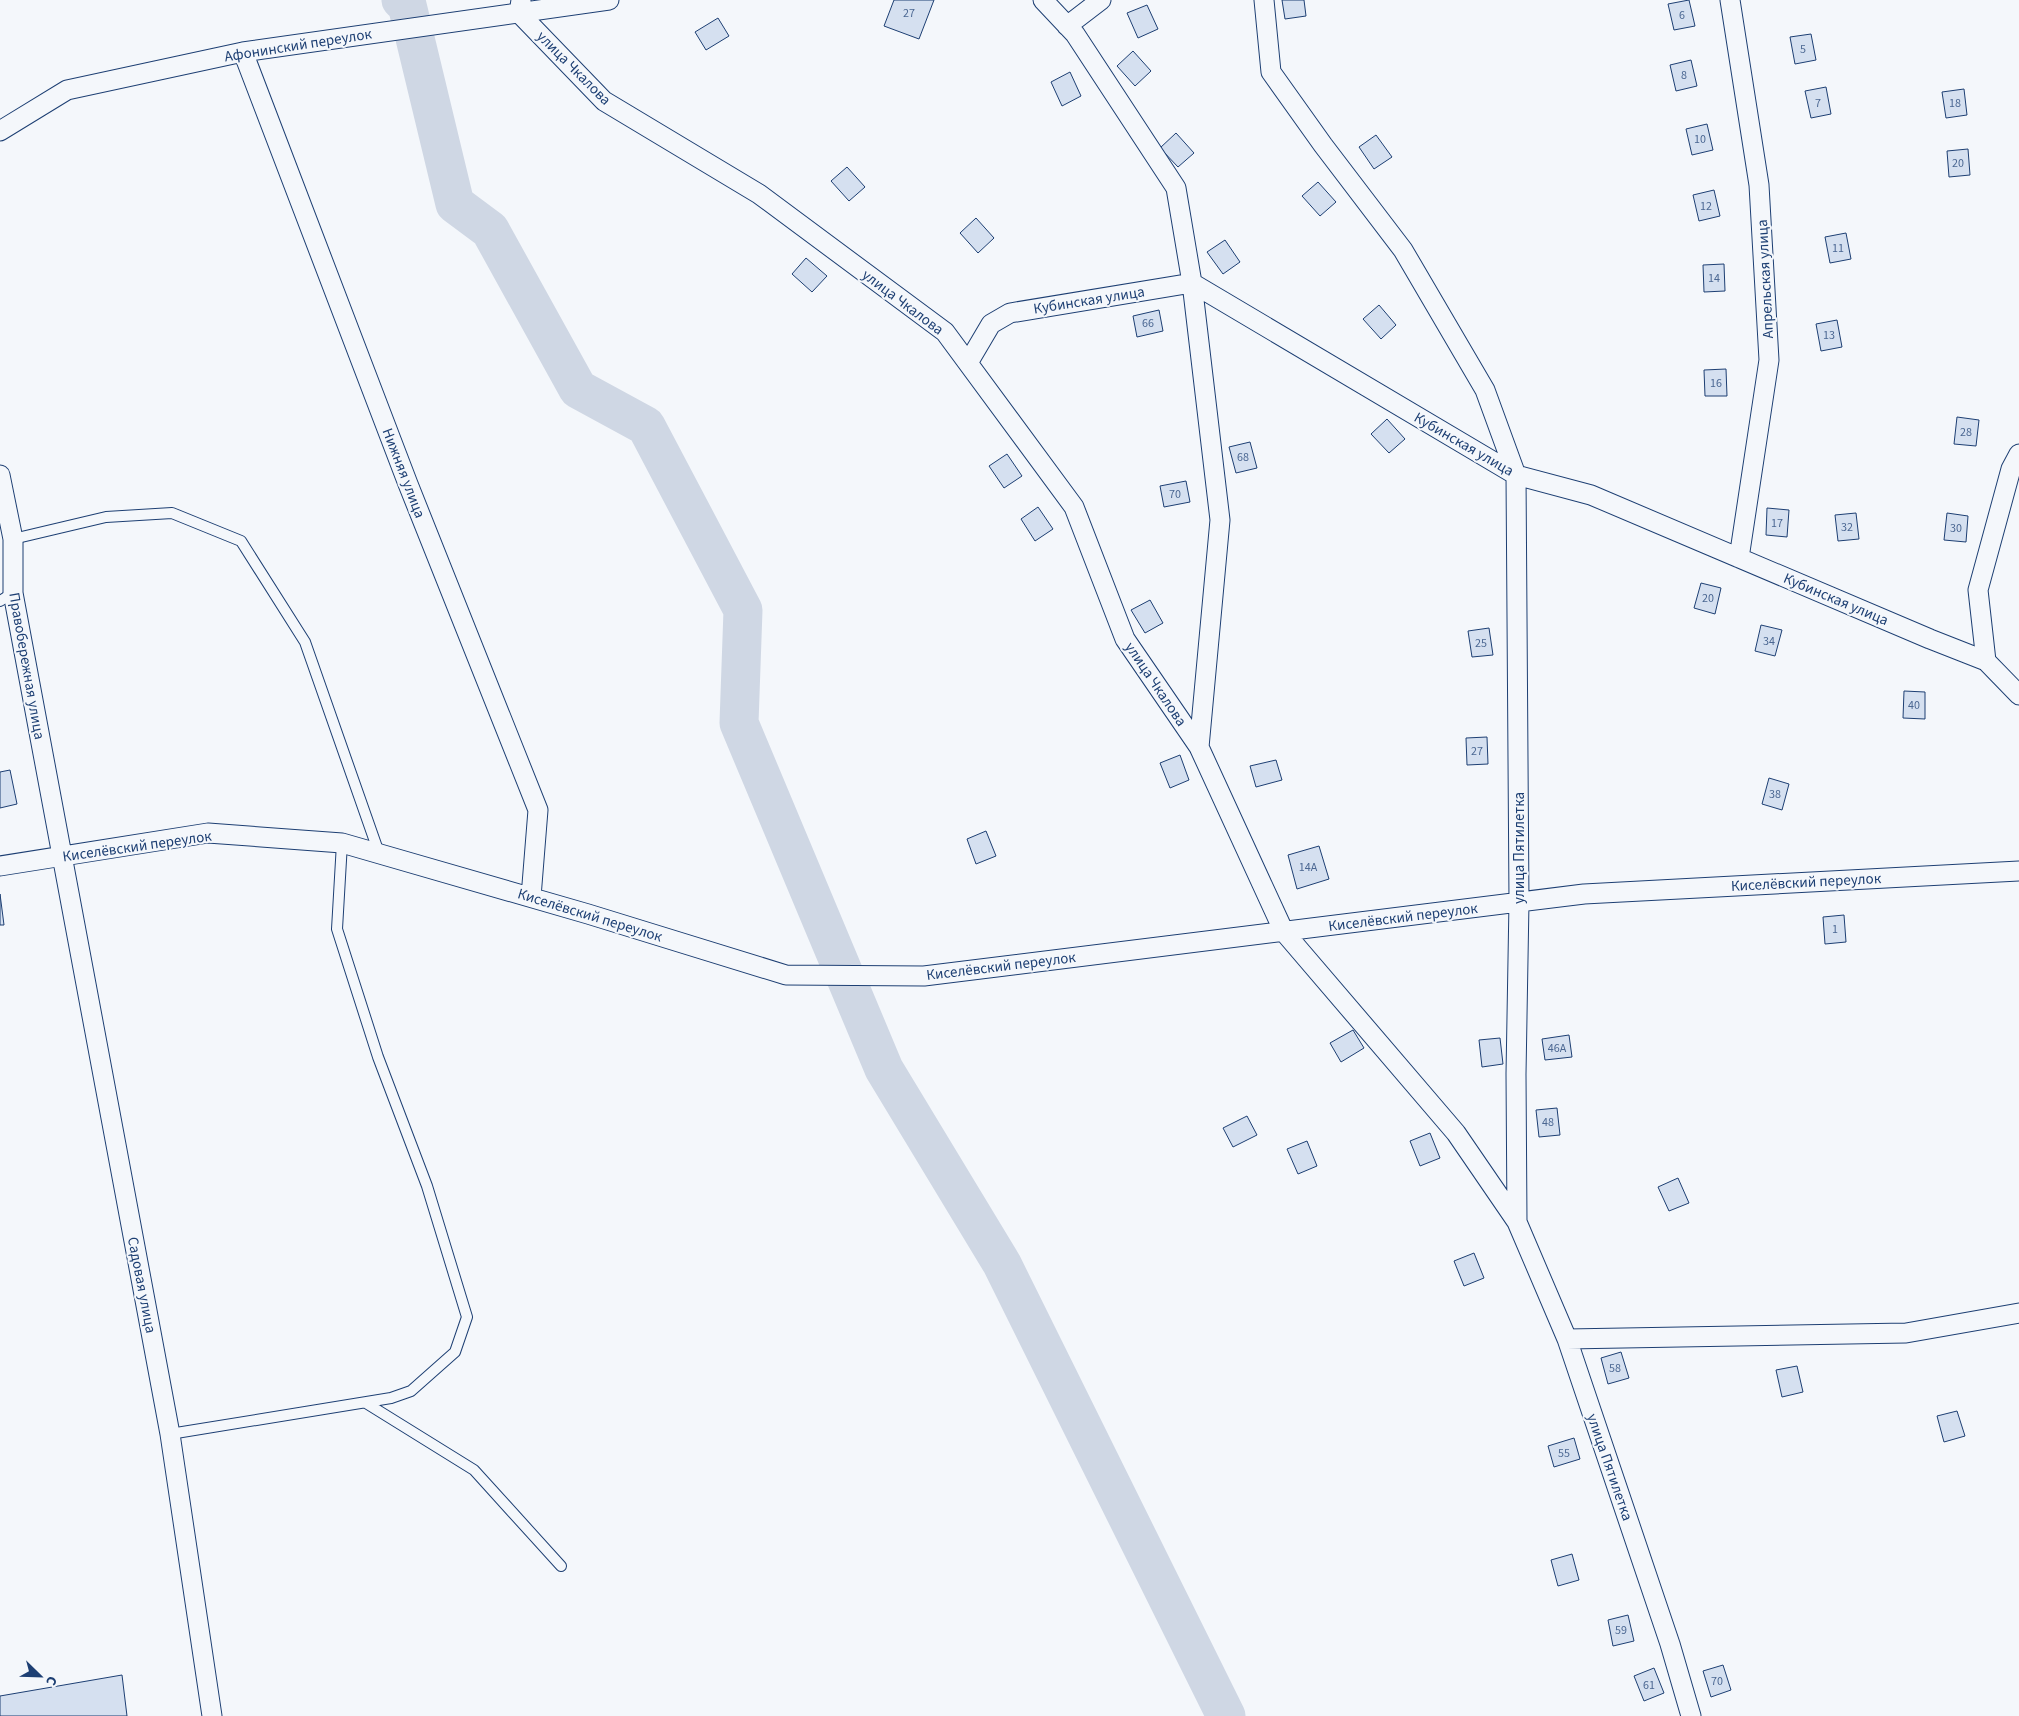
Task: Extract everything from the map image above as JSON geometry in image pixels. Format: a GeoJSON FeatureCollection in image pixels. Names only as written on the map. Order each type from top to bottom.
{"type":"FeatureCollection","features":[{"type":"Feature","properties":{"kind":"street","name":"Афонинский переулок"},"geometry":{"type":"LineString","coordinates":[[0,131],[67,90],[243,52],[492,17],[520,6],[609,0]]}},
{"type":"Feature","properties":{"kind":"street","name":"улица Чкалова"},"geometry":{"type":"LineString","coordinates":[[1043,0],[1075,34],[1176,188],[1192,283],[1220,520],[1199,747]]}},
{"type":"Feature","properties":{"kind":"street"},"geometry":{"type":"LineString","coordinates":[[1068,26],[1101,0]]}},
{"type":"Feature","properties":{"kind":"street","name":"улица Пятилетка"},"geometry":{"type":"LineString","coordinates":[[1264,0],[1271,72],[1323,145],[1403,250],[1485,390],[1516,475],[1519,902],[1516,1074],[1517,1222]]}},
{"type":"Feature","properties":{"kind":"street","name":"Апрельская улица"},"geometry":{"type":"LineString","coordinates":[[1730,0],[1760,185],[1769,360],[1739,558]]}},
{"type":"Feature","properties":{"kind":"street","name":"улица Чкалова"},"geometry":{"type":"LineString","coordinates":[[520,6],[604,101],[759,194],[945,332],[1074,507],[1124,639],[1199,747]]}},
{"type":"Feature","properties":{"kind":"street","name":"Нижняя улица"},"geometry":{"type":"LineString","coordinates":[[243,52],[408,484],[538,810],[531,897]]}},
{"type":"Feature","properties":{"kind":"street","name":"Кубинская улица"},"geometry":{"type":"LineString","coordinates":[[968,363],[991,324],[1010,312],[1192,283],[1516,475],[1591,495],[1986,661],[2019,696]]}},
{"type":"Feature","properties":{"kind":"street"},"geometry":{"type":"LineString","coordinates":[[1986,661],[1978,590],[2011,469],[2019,454]]}},
{"type":"Feature","properties":{"kind":"street","name":"Правобережная улица"},"geometry":{"type":"LineString","coordinates":[[0,476],[13,539],[7,597],[61,856]]}},
{"type":"Feature","properties":{"kind":"street","name":"улица Пятилетка"},"geometry":{"type":"LineString","coordinates":[[1199,747],[1284,932],[1456,1133],[1517,1222],[1567,1339],[1670,1644],[1691,1716]]}},
{"type":"Feature","properties":{"kind":"street","name":"Киселёвский переулок"},"geometry":{"type":"LineString","coordinates":[[0,866],[208,833],[342,843],[531,897],[786,975],[924,976],[1594,893],[2019,871]]}},
{"type":"Feature","properties":{"kind":"street","name":"Садовая улица"},"geometry":{"type":"LineString","coordinates":[[61,856],[170,1434],[212,1716]]}},
{"type":"Feature","properties":{"kind":"street"},"geometry":{"type":"LineString","coordinates":[[1567,1339],[1906,1333],[2019,1313]]}},
{"type":"Feature","properties":{"kind":"lane"},"geometry":{"type":"LineString","coordinates":[[13,539],[106,517],[172,513],[241,541],[305,642],[379,853]]}},
{"type":"Feature","properties":{"kind":"lane"},"geometry":{"type":"LineString","coordinates":[[170,1434],[366,1403],[391,1398],[411,1391],[456,1352],[467,1317],[427,1186],[378,1057],[337,929],[342,843]]}},
{"type":"Feature","properties":{"kind":"lane"},"geometry":{"type":"LineString","coordinates":[[366,1403],[474,1470],[561,1566]]}},
{"type":"Feature","properties":{"kind":"building"},"geometry":{"type":"Polygon","coordinates":[[[894,0],[934,0],[919,39],[884,26],[894,0]]]}},
{"type":"Feature","properties":{"kind":"building"},"geometry":{"type":"Polygon","coordinates":[[[1282,0],[1304,0],[1306,16],[1285,19],[1282,0]]]}},
{"type":"Feature","properties":{"kind":"building"},"geometry":{"type":"Polygon","coordinates":[[[1689,0],[1695,26],[1674,30],[1668,4],[1689,0]]]}},
{"type":"Feature","properties":{"kind":"building"},"geometry":{"type":"Polygon","coordinates":[[[1147,5],[1158,29],[1138,38],[1127,13],[1147,5]]]}},
{"type":"Feature","properties":{"kind":"building"},"geometry":{"type":"Polygon","coordinates":[[[718,18],[729,36],[706,50],[695,32],[718,18]]]}},
{"type":"Feature","properties":{"kind":"building"},"geometry":{"type":"Polygon","coordinates":[[[1811,34],[1816,60],[1795,64],[1790,37],[1811,34]]]}},
{"type":"Feature","properties":{"kind":"building"},"geometry":{"type":"Polygon","coordinates":[[[1133,51],[1151,71],[1135,86],[1117,66],[1133,51]]]}},
{"type":"Feature","properties":{"kind":"building"},"geometry":{"type":"Polygon","coordinates":[[[1691,60],[1697,86],[1676,91],[1670,65],[1691,60]]]}},
{"type":"Feature","properties":{"kind":"building"},"geometry":{"type":"Polygon","coordinates":[[[1070,72],[1081,96],[1062,106],[1051,82],[1070,72]]]}},
{"type":"Feature","properties":{"kind":"building"},"geometry":{"type":"Polygon","coordinates":[[[1826,87],[1831,114],[1811,118],[1805,91],[1826,87]]]}},
{"type":"Feature","properties":{"kind":"building"},"geometry":{"type":"Polygon","coordinates":[[[1964,89],[1967,115],[1946,118],[1942,92],[1964,89]]]}},
{"type":"Feature","properties":{"kind":"building"},"geometry":{"type":"Polygon","coordinates":[[[1707,124],[1713,150],[1692,155],[1686,129],[1707,124]]]}},
{"type":"Feature","properties":{"kind":"building"},"geometry":{"type":"Polygon","coordinates":[[[1176,133],[1194,153],[1178,167],[1160,148],[1176,133]]]}},
{"type":"Feature","properties":{"kind":"building"},"geometry":{"type":"Polygon","coordinates":[[[1376,135],[1392,157],[1374,169],[1359,147],[1376,135]]]}},
{"type":"Feature","properties":{"kind":"building"},"geometry":{"type":"Polygon","coordinates":[[[1968,149],[1970,175],[1949,177],[1947,151],[1968,149]]]}},
{"type":"Feature","properties":{"kind":"building"},"geometry":{"type":"Polygon","coordinates":[[[847,167],[865,187],[849,201],[831,181],[847,167]]]}},
{"type":"Feature","properties":{"kind":"building"},"geometry":{"type":"Polygon","coordinates":[[[1318,182],[1336,202],[1320,216],[1302,196],[1318,182]]]}},
{"type":"Feature","properties":{"kind":"building"},"geometry":{"type":"Polygon","coordinates":[[[1714,190],[1720,216],[1699,221],[1693,195],[1714,190]]]}},
{"type":"Feature","properties":{"kind":"building"},"geometry":{"type":"Polygon","coordinates":[[[976,218],[994,238],[978,253],[960,233],[976,218]]]}},
{"type":"Feature","properties":{"kind":"building"},"geometry":{"type":"Polygon","coordinates":[[[1846,233],[1851,259],[1830,263],[1825,237],[1846,233]]]}},
{"type":"Feature","properties":{"kind":"building"},"geometry":{"type":"Polygon","coordinates":[[[1225,240],[1240,262],[1223,274],[1207,252],[1225,240]]]}},
{"type":"Feature","properties":{"kind":"building"},"geometry":{"type":"Polygon","coordinates":[[[806,258],[827,276],[812,292],[792,274],[806,258]]]}},
{"type":"Feature","properties":{"kind":"building"},"geometry":{"type":"Polygon","coordinates":[[[1724,264],[1725,291],[1704,292],[1703,265],[1724,264]]]}},
{"type":"Feature","properties":{"kind":"building"},"geometry":{"type":"Polygon","coordinates":[[[1379,305],[1396,325],[1381,339],[1363,319],[1379,305]]]}},
{"type":"Feature","properties":{"kind":"building"},"geometry":{"type":"Polygon","coordinates":[[[1159,310],[1163,331],[1137,337],[1133,316],[1159,310]]]}},
{"type":"Feature","properties":{"kind":"building"},"geometry":{"type":"Polygon","coordinates":[[[1837,320],[1842,347],[1821,351],[1816,324],[1837,320]]]}},
{"type":"Feature","properties":{"kind":"building"},"geometry":{"type":"Polygon","coordinates":[[[1726,369],[1727,396],[1705,396],[1704,370],[1726,369]]]}},
{"type":"Feature","properties":{"kind":"building"},"geometry":{"type":"Polygon","coordinates":[[[1957,417],[1979,420],[1976,446],[1954,444],[1957,417]]]}},
{"type":"Feature","properties":{"kind":"building"},"geometry":{"type":"Polygon","coordinates":[[[1387,419],[1405,439],[1389,453],[1371,434],[1387,419]]]}},
{"type":"Feature","properties":{"kind":"building"},"geometry":{"type":"Polygon","coordinates":[[[1250,442],[1257,468],[1236,473],[1229,447],[1250,442]]]}},
{"type":"Feature","properties":{"kind":"building"},"geometry":{"type":"Polygon","coordinates":[[[1007,454],[1022,476],[1004,488],[989,466],[1007,454]]]}},
{"type":"Feature","properties":{"kind":"building"},"geometry":{"type":"Polygon","coordinates":[[[1186,481],[1190,502],[1164,507],[1160,486],[1186,481]]]}},
{"type":"Feature","properties":{"kind":"building"},"geometry":{"type":"Polygon","coordinates":[[[1038,507],[1053,529],[1035,541],[1021,519],[1038,507]]]}},
{"type":"Feature","properties":{"kind":"building"},"geometry":{"type":"Polygon","coordinates":[[[1767,508],[1789,510],[1787,537],[1766,535],[1767,508]]]}},
{"type":"Feature","properties":{"kind":"building"},"geometry":{"type":"Polygon","coordinates":[[[1856,513],[1859,539],[1838,541],[1835,515],[1856,513]]]}},
{"type":"Feature","properties":{"kind":"building"},"geometry":{"type":"Polygon","coordinates":[[[1947,513],[1968,516],[1966,542],[1944,540],[1947,513]]]}},
{"type":"Feature","properties":{"kind":"building"},"geometry":{"type":"Polygon","coordinates":[[[1701,583],[1721,588],[1715,614],[1694,608],[1701,583]]]}},
{"type":"Feature","properties":{"kind":"building"},"geometry":{"type":"Polygon","coordinates":[[[1150,600],[1163,623],[1145,633],[1131,610],[1150,600]]]}},
{"type":"Feature","properties":{"kind":"building"},"geometry":{"type":"Polygon","coordinates":[[[1761,625],[1782,630],[1775,656],[1755,651],[1761,625]]]}},
{"type":"Feature","properties":{"kind":"building"},"geometry":{"type":"Polygon","coordinates":[[[1489,628],[1493,655],[1472,657],[1468,631],[1489,628]]]}},
{"type":"Feature","properties":{"kind":"building"},"geometry":{"type":"Polygon","coordinates":[[[1904,691],[1925,692],[1925,719],[1903,718],[1904,691]]]}},
{"type":"Feature","properties":{"kind":"building"},"geometry":{"type":"Polygon","coordinates":[[[1487,737],[1488,764],[1467,765],[1466,738],[1487,737]]]}},
{"type":"Feature","properties":{"kind":"building"},"geometry":{"type":"Polygon","coordinates":[[[1180,755],[1189,780],[1170,788],[1160,763],[1180,755]]]}},
{"type":"Feature","properties":{"kind":"building"},"geometry":{"type":"Polygon","coordinates":[[[1276,760],[1282,780],[1256,787],[1250,766],[1276,760]]]}},
{"type":"Feature","properties":{"kind":"building"},"geometry":{"type":"Polygon","coordinates":[[[10,770],[17,804],[0,808],[0,772],[10,770]]]}},
{"type":"Feature","properties":{"kind":"building"},"geometry":{"type":"Polygon","coordinates":[[[1769,778],[1789,784],[1782,810],[1762,804],[1769,778]]]}},
{"type":"Feature","properties":{"kind":"building"},"geometry":{"type":"Polygon","coordinates":[[[986,831],[996,856],[976,864],[967,839],[986,831]]]}},
{"type":"Feature","properties":{"kind":"building"},"geometry":{"type":"Polygon","coordinates":[[[1319,846],[1329,879],[1297,889],[1288,855],[1319,846]]]}},
{"type":"Feature","properties":{"kind":"building"},"geometry":{"type":"Polygon","coordinates":[[[0,894],[4,925],[0,925],[0,894]]]}},
{"type":"Feature","properties":{"kind":"building"},"geometry":{"type":"Polygon","coordinates":[[[1844,915],[1846,942],[1825,944],[1823,917],[1844,915]]]}},
{"type":"Feature","properties":{"kind":"building"},"geometry":{"type":"Polygon","coordinates":[[[1353,1030],[1364,1048],[1341,1062],[1330,1043],[1353,1030]]]}},
{"type":"Feature","properties":{"kind":"building"},"geometry":{"type":"Polygon","coordinates":[[[1569,1035],[1572,1057],[1545,1060],[1542,1039],[1569,1035]]]}},
{"type":"Feature","properties":{"kind":"building"},"geometry":{"type":"Polygon","coordinates":[[[1500,1038],[1503,1064],[1482,1067],[1479,1040],[1500,1038]]]}},
{"type":"Feature","properties":{"kind":"building"},"geometry":{"type":"Polygon","coordinates":[[[1557,1108],[1560,1135],[1539,1137],[1536,1110],[1557,1108]]]}},
{"type":"Feature","properties":{"kind":"building"},"geometry":{"type":"Polygon","coordinates":[[[1247,1116],[1257,1135],[1233,1147],[1223,1128],[1247,1116]]]}},
{"type":"Feature","properties":{"kind":"building"},"geometry":{"type":"Polygon","coordinates":[[[1430,1133],[1440,1158],[1420,1166],[1410,1141],[1430,1133]]]}},
{"type":"Feature","properties":{"kind":"building"},"geometry":{"type":"Polygon","coordinates":[[[1307,1141],[1317,1166],[1298,1174],[1287,1149],[1307,1141]]]}},
{"type":"Feature","properties":{"kind":"building"},"geometry":{"type":"Polygon","coordinates":[[[1678,1178],[1689,1203],[1669,1211],[1658,1187],[1678,1178]]]}},
{"type":"Feature","properties":{"kind":"building"},"geometry":{"type":"Polygon","coordinates":[[[1474,1253],[1484,1278],[1464,1286],[1454,1261],[1474,1253]]]}},
{"type":"Feature","properties":{"kind":"building"},"geometry":{"type":"Polygon","coordinates":[[[1621,1352],[1629,1378],[1608,1384],[1601,1358],[1621,1352]]]}},
{"type":"Feature","properties":{"kind":"building"},"geometry":{"type":"Polygon","coordinates":[[[1797,1366],[1803,1392],[1782,1397],[1776,1370],[1797,1366]]]}},
{"type":"Feature","properties":{"kind":"building"},"geometry":{"type":"Polygon","coordinates":[[[1957,1411],[1965,1436],[1944,1442],[1937,1416],[1957,1411]]]}},
{"type":"Feature","properties":{"kind":"building"},"geometry":{"type":"Polygon","coordinates":[[[1574,1438],[1580,1459],[1554,1467],[1548,1446],[1574,1438]]]}},
{"type":"Feature","properties":{"kind":"building"},"geometry":{"type":"Polygon","coordinates":[[[1572,1554],[1579,1580],[1558,1586],[1551,1560],[1572,1554]]]}},
{"type":"Feature","properties":{"kind":"building"},"geometry":{"type":"Polygon","coordinates":[[[1628,1615],[1634,1641],[1613,1646],[1608,1620],[1628,1615]]]}},
{"type":"Feature","properties":{"kind":"building"},"geometry":{"type":"Polygon","coordinates":[[[1723,1665],[1731,1690],[1711,1697],[1703,1671],[1723,1665]]]}},
{"type":"Feature","properties":{"kind":"building"},"geometry":{"type":"Polygon","coordinates":[[[1654,1668],[1664,1693],[1644,1701],[1634,1676],[1654,1668]]]}},
{"type":"Feature","properties":{"kind":"building"},"geometry":{"type":"Polygon","coordinates":[[[122,1675],[127,1716],[0,1716],[0,1696],[122,1675]]]}},
{"type":"Feature","properties":{"kind":"waterway"},"geometry":{"type":"LineString","coordinates":[[401,0],[407,5],[455,204],[490,230],[578,389],[646,426],[743,610],[739,723],[884,1069],[1002,1264],[1226,1716]]}}]}
